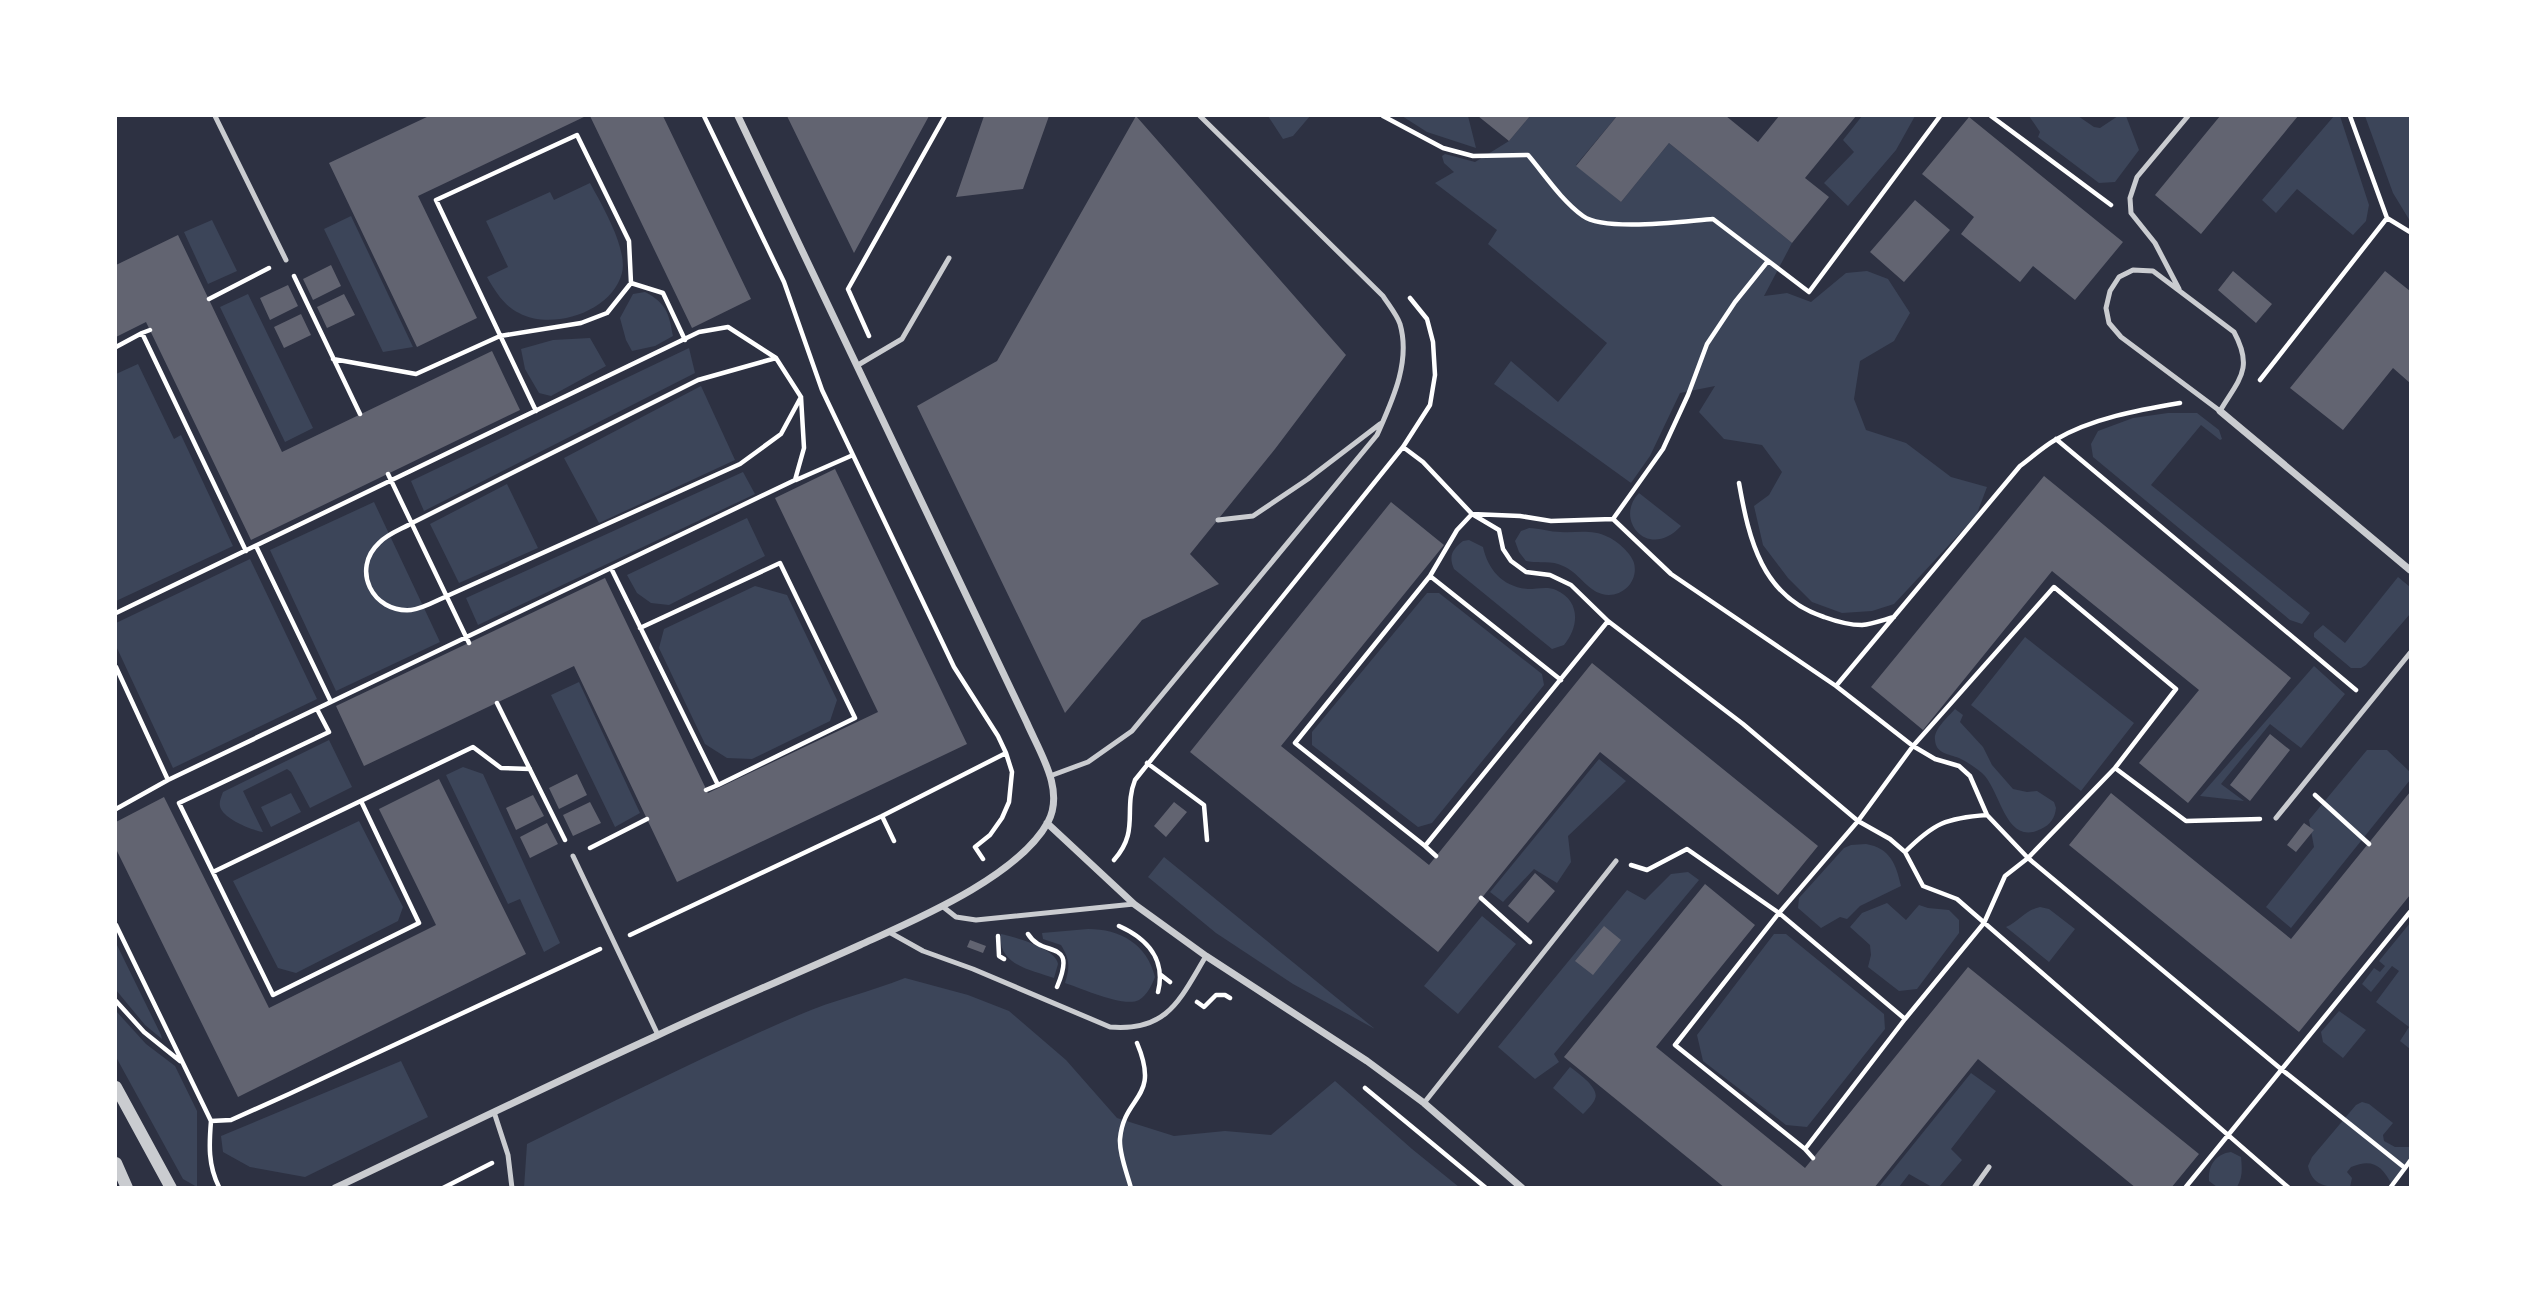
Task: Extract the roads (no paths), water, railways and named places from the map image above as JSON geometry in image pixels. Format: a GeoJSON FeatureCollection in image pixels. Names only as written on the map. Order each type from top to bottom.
{"type":"FeatureCollection","features":[{"type":"Feature","properties":{"kind":"street"},"geometry":{"type":"LineString","coordinates":[[335,1188],[658,1035],[889,932],[942,905],[994,876],[1029,848],[1047,823],[1055,806],[1050,776],[1027,723],[738,116]]}},
{"type":"Feature","properties":{"kind":"street"},"geometry":{"type":"LineString","coordinates":[[2220,411],[2410,570]]}},
{"type":"Feature","properties":{"kind":"street"},"geometry":{"type":"LineString","coordinates":[[1047,823],[1134,904],[1206,956],[1367,1060],[1424,1103],[1522,1188]]}},
{"type":"Feature","properties":{"kind":"street"},"geometry":{"type":"LineString","coordinates":[[116,1087],[171,1188]]}},
{"type":"Feature","properties":{"kind":"street"},"geometry":{"type":"LineString","coordinates":[[116,1163],[127,1188]]}},
{"type":"Feature","properties":{"kind":"lane"},"geometry":{"type":"LineString","coordinates":[[215,116],[286,260]]}},
{"type":"Feature","properties":{"kind":"lane"},"geometry":{"type":"LineString","coordinates":[[1050,776],[1088,762],[1132,731],[1377,435],[1392,399],[1403,360],[1400,323],[1383,296],[1200,116]]}},
{"type":"Feature","properties":{"kind":"lane"},"geometry":{"type":"LineString","coordinates":[[2180,292],[2155,243],[2131,212],[2130,198],[2137,177],[2188,116]]}},
{"type":"Feature","properties":{"kind":"lane"},"geometry":{"type":"LineString","coordinates":[[858,365],[902,339],[948,258]]}},
{"type":"Feature","properties":{"kind":"lane"},"geometry":{"type":"LineString","coordinates":[[2133,270],[2153,271],[2180,292],[2234,332],[2242,347],[2244,371],[2220,411],[2121,337],[2109,323],[2106,308],[2110,291],[2119,277],[2133,270]]}},
{"type":"Feature","properties":{"kind":"lane"},"geometry":{"type":"LineString","coordinates":[[1217,520],[1253,516],[1308,480],[1382,422]]}},
{"type":"Feature","properties":{"kind":"lane"},"geometry":{"type":"LineString","coordinates":[[2276,818],[2410,653]]}},
{"type":"Feature","properties":{"kind":"lane"},"geometry":{"type":"LineString","coordinates":[[573,856],[658,1035]]}},
{"type":"Feature","properties":{"kind":"lane"},"geometry":{"type":"LineString","coordinates":[[1424,1103],[1616,860]]}},
{"type":"Feature","properties":{"kind":"lane"},"geometry":{"type":"LineString","coordinates":[[942,905],[956,917],[976,920],[1134,904]]}},
{"type":"Feature","properties":{"kind":"lane"},"geometry":{"type":"LineString","coordinates":[[889,932],[923,951],[1110,1027],[1132,1029],[1154,1022],[1170,1011],[1206,956]]}},
{"type":"Feature","properties":{"kind":"lane"},"geometry":{"type":"LineString","coordinates":[[494,1112],[508,1155],[512,1188]]}},
{"type":"Feature","properties":{"kind":"lane"},"geometry":{"type":"LineString","coordinates":[[1974,1188],[1989,1167]]}}]}
